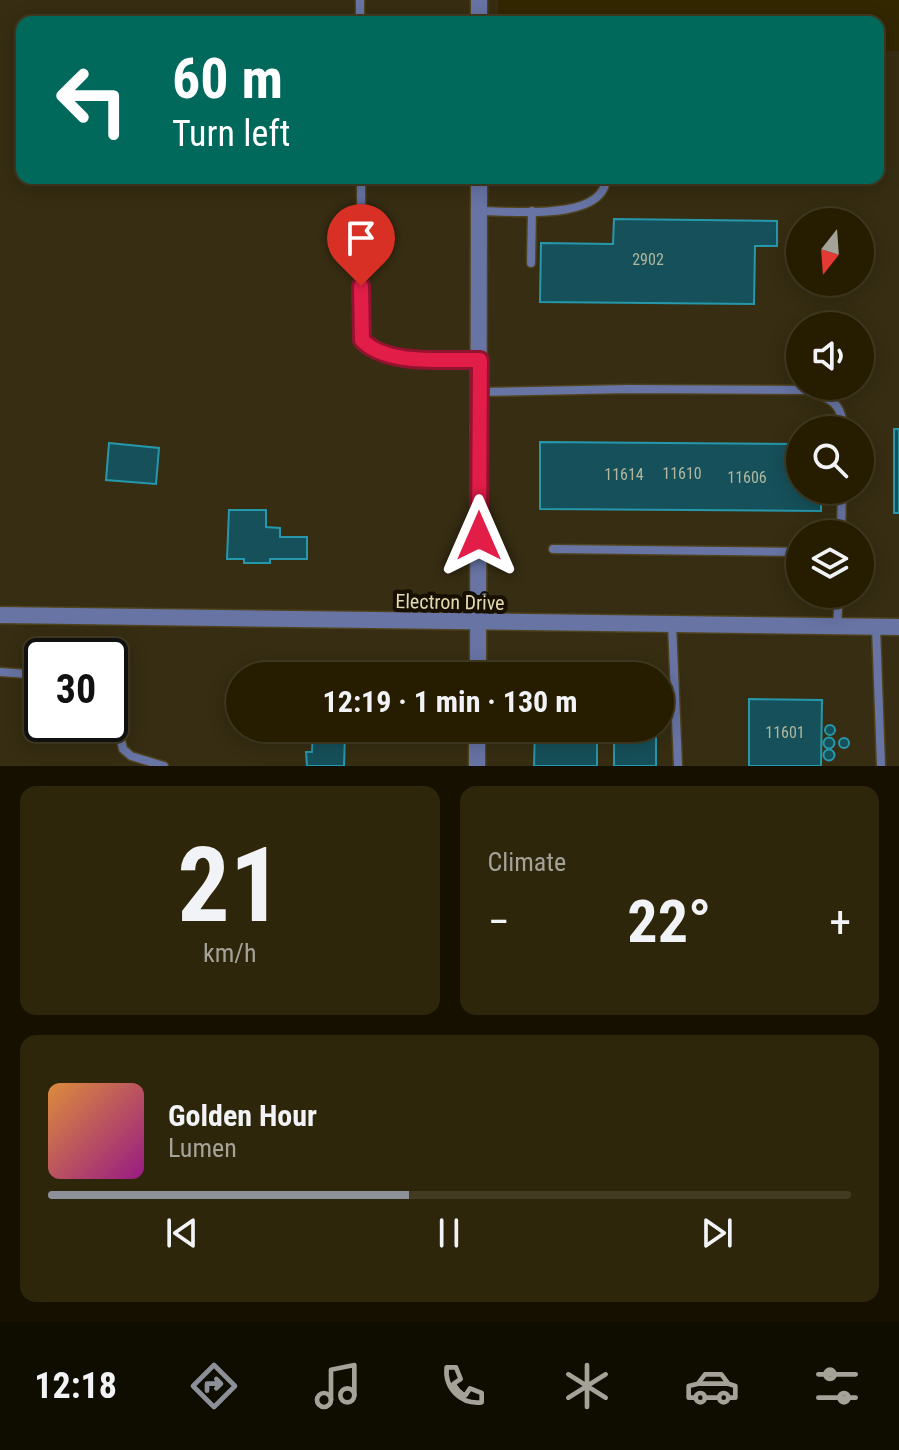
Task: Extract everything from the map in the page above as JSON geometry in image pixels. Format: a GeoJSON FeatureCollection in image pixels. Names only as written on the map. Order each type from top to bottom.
{"type":"FeatureCollection","features":[{"type":"Feature","properties":{"kind":"street"},"geometry":{"type":"LineString","coordinates":[[478,662],[479,184]]}},
{"type":"Feature","properties":{"kind":"street","name":"Electron Drive"},"geometry":{"type":"LineString","coordinates":[[0,615],[899,627]]}},
{"type":"Feature","properties":{"kind":"street"},"geometry":{"type":"LineString","coordinates":[[477,742],[477,766]]}},
{"type":"Feature","properties":{"kind":"lane"},"geometry":{"type":"LineString","coordinates":[[361,184],[362,340],[371,350],[399,358],[480,360]]}},
{"type":"Feature","properties":{"kind":"lane"},"geometry":{"type":"LineString","coordinates":[[479,211],[532,211],[589,204],[601,195],[604,184]]}},
{"type":"Feature","properties":{"kind":"lane"},"geometry":{"type":"LineString","coordinates":[[531,263],[532,211]]}},
{"type":"Feature","properties":{"kind":"lane"},"geometry":{"type":"LineString","coordinates":[[480,392],[807,390],[831,398],[842,416]]}},
{"type":"Feature","properties":{"kind":"lane"},"geometry":{"type":"LineString","coordinates":[[553,549],[786,552]]}},
{"type":"Feature","properties":{"kind":"lane"},"geometry":{"type":"LineString","coordinates":[[837,626],[838,608]]}},
{"type":"Feature","properties":{"kind":"lane"},"geometry":{"type":"LineString","coordinates":[[672,624],[678,766]]}},
{"type":"Feature","properties":{"kind":"lane"},"geometry":{"type":"LineString","coordinates":[[876,626],[881,766]]}},
{"type":"Feature","properties":{"kind":"lane"},"geometry":{"type":"LineString","coordinates":[[0,672],[24,674]]}},
{"type":"Feature","properties":{"kind":"lane"},"geometry":{"type":"LineString","coordinates":[[121,742],[123,749],[131,756],[164,766]]}},
{"type":"Feature","properties":{"kind":"shaded area"},"geometry":{"type":"Polygon","coordinates":[[[0,0],[498,0],[498,16],[16,16],[16,184],[884,184],[884,51],[899,51],[899,766],[0,766],[0,0]]]}},
{"type":"Feature","properties":{"kind":"building"},"geometry":{"type":"Polygon","coordinates":[[[614,219],[777,221],[777,246],[755,246],[754,304],[540,302],[541,243],[613,244],[614,219]]]}},
{"type":"Feature","properties":{"kind":"building"},"geometry":{"type":"Polygon","coordinates":[[[894,429],[899,429],[899,513],[894,513],[894,429]]]}},
{"type":"Feature","properties":{"kind":"building"},"geometry":{"type":"Polygon","coordinates":[[[540,442],[786,444],[786,504],[821,504],[821,511],[540,509],[540,442]]]}},
{"type":"Feature","properties":{"kind":"building"},"geometry":{"type":"Polygon","coordinates":[[[109,443],[159,448],[156,484],[106,480],[109,443]]]}},
{"type":"Feature","properties":{"kind":"building"},"geometry":{"type":"Polygon","coordinates":[[[229,510],[266,510],[266,527],[280,528],[280,537],[307,537],[307,559],[244,563],[244,559],[227,559],[229,510]]]}},
{"type":"Feature","properties":{"kind":"building"},"geometry":{"type":"Polygon","coordinates":[[[749,699],[822,700],[821,766],[749,766],[749,699]]]}},
{"type":"Feature","properties":{"kind":"building"},"geometry":{"type":"Polygon","coordinates":[[[830,725],[835,730],[830,735],[825,730],[830,725]]]}},
{"type":"Feature","properties":{"kind":"building"},"geometry":{"type":"Polygon","coordinates":[[[829,738],[834,743],[829,748],[824,743],[829,738]]]}},
{"type":"Feature","properties":{"kind":"building"},"geometry":{"type":"Polygon","coordinates":[[[844,738],[849,743],[844,748],[839,743],[844,738]]]}},
{"type":"Feature","properties":{"kind":"building"},"geometry":{"type":"Polygon","coordinates":[[[312,742],[345,742],[344,766],[307,766],[306,752],[312,752],[312,742]]]}},
{"type":"Feature","properties":{"kind":"building"},"geometry":{"type":"Polygon","coordinates":[[[535,742],[597,742],[597,766],[534,766],[535,742]]]}},
{"type":"Feature","properties":{"kind":"building"},"geometry":{"type":"Polygon","coordinates":[[[614,742],[656,742],[656,766],[614,766],[614,742]]]}},
{"type":"Feature","properties":{"kind":"building"},"geometry":{"type":"Polygon","coordinates":[[[829,750],[834,755],[829,760],[824,755],[829,750]]]}},
{"type":"Feature","properties":{"kind":"route"},"geometry":{"type":"LineString","coordinates":[[361,286],[362,340],[371,350],[399,358],[480,360],[479,536]]}}]}
